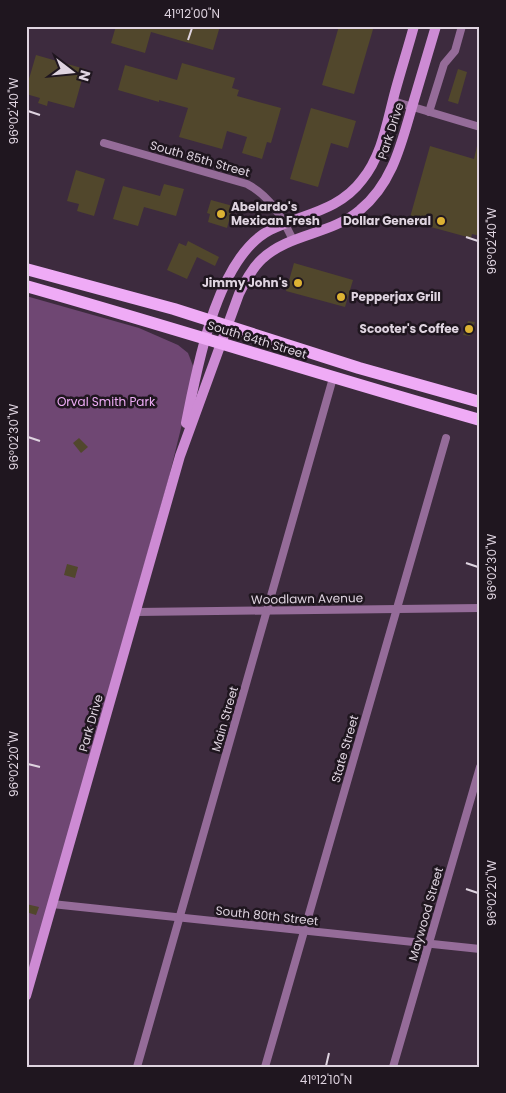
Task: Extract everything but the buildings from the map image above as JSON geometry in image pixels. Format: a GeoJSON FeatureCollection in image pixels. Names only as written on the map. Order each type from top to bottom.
{"type":"FeatureCollection","features":[{"type":"Feature","properties":{"kind":"main road","name":"South 84th Street"},"geometry":{"type":"LineString","coordinates":[[26,268],[227,325],[359,368],[480,402]]}},
{"type":"Feature","properties":{"kind":"main road","name":"South 84th Street"},"geometry":{"type":"LineString","coordinates":[[26,286],[480,420]]}},
{"type":"Feature","properties":{"kind":"street","name":"Park Drive"},"geometry":{"type":"LineString","coordinates":[[180,456],[192,394],[206,339],[225,283],[242,255],[258,238],[269,231],[339,202],[355,189],[368,172],[384,136],[414,26]]}},
{"type":"Feature","properties":{"kind":"street","name":"Park Drive"},"geometry":{"type":"LineString","coordinates":[[26,996],[180,456],[227,325],[243,288],[261,260],[281,246],[328,229],[361,210],[387,177],[395,164],[436,26]]}},
{"type":"Feature","properties":{"kind":"street"},"geometry":{"type":"LineString","coordinates":[[429,112],[444,64],[455,51],[462,26]]}},
{"type":"Feature","properties":{"kind":"street"},"geometry":{"type":"LineString","coordinates":[[393,101],[480,127]]}},
{"type":"Feature","properties":{"kind":"street","name":"South 85th Street"},"geometry":{"type":"LineString","coordinates":[[104,142],[247,184],[262,193],[285,224],[294,240]]}},
{"type":"Feature","properties":{"kind":"street","name":"Main Street"},"geometry":{"type":"LineString","coordinates":[[137,1067],[333,378]]}},
{"type":"Feature","properties":{"kind":"street","name":"State Street"},"geometry":{"type":"LineString","coordinates":[[265,1067],[446,438]]}},
{"type":"Feature","properties":{"kind":"street","name":"Woodlawn Avenue"},"geometry":{"type":"LineString","coordinates":[[136,612],[480,608]]}},
{"type":"Feature","properties":{"kind":"street","name":"Maywood Street"},"geometry":{"type":"LineString","coordinates":[[393,1067],[480,767]]}},
{"type":"Feature","properties":{"kind":"street","name":"South 80th Street"},"geometry":{"type":"LineString","coordinates":[[52,904],[480,949]]}},
{"type":"Feature","properties":{"kind":"green space","name":"Orval Smith Park"},"geometry":{"type":"Polygon","coordinates":[[[26,296],[139,328],[178,345],[188,353],[195,371],[169,477],[26,982],[26,296]]]}},
{"type":"Feature","properties":{"kind":"place","name":"Abelardo's Mexican Fresh"},"geometry":{"type":"Point","coordinates":[221,214]}},
{"type":"Feature","properties":{"kind":"place","name":"Dollar General"},"geometry":{"type":"Point","coordinates":[441,221]}},
{"type":"Feature","properties":{"kind":"place","name":"Jimmy John's"},"geometry":{"type":"Point","coordinates":[298,283]}},
{"type":"Feature","properties":{"kind":"place","name":"Pepperjax Grill"},"geometry":{"type":"Point","coordinates":[341,297]}},
{"type":"Feature","properties":{"kind":"place","name":"Scooter's Coffee"},"geometry":{"type":"Point","coordinates":[469,329]}}]}
